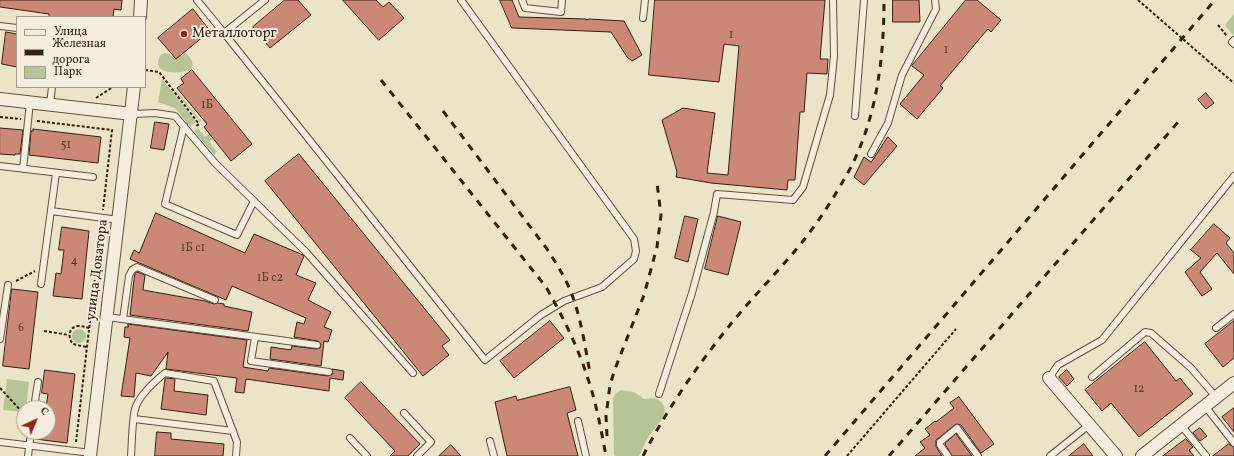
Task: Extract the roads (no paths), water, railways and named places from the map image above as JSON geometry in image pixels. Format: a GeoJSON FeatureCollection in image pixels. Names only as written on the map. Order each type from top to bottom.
{"type":"FeatureCollection","features":[{"type":"Feature","properties":{"kind":"street"},"geometry":{"type":"LineString","coordinates":[[140,16],[141,0]]}},
{"type":"Feature","properties":{"kind":"street","name":"улица Доватора"},"geometry":{"type":"LineString","coordinates":[[91,455],[134,88]]}},
{"type":"Feature","properties":{"kind":"street"},"geometry":{"type":"LineString","coordinates":[[0,99],[132,114]]}},
{"type":"Feature","properties":{"kind":"street"},"geometry":{"type":"LineString","coordinates":[[1049,378],[1116,456]]}},
{"type":"Feature","properties":{"kind":"street"},"geometry":{"type":"LineString","coordinates":[[1142,456],[1234,383]]}},
{"type":"Feature","properties":{"kind":"lane"},"geometry":{"type":"LineString","coordinates":[[197,0],[486,360],[541,315],[564,301],[602,287],[634,259],[636,251],[634,239],[461,0]]}},
{"type":"Feature","properties":{"kind":"lane"},"geometry":{"type":"LineString","coordinates":[[224,33],[265,0]]}},
{"type":"Feature","properties":{"kind":"lane"},"geometry":{"type":"LineString","coordinates":[[522,0],[525,8],[561,12],[562,0]]}},
{"type":"Feature","properties":{"kind":"lane"},"geometry":{"type":"LineString","coordinates":[[643,18],[645,0]]}},
{"type":"Feature","properties":{"kind":"lane"},"geometry":{"type":"LineString","coordinates":[[659,394],[692,293],[714,212],[717,194],[793,200],[803,187],[830,95],[834,56],[833,0]]}},
{"type":"Feature","properties":{"kind":"lane"},"geometry":{"type":"LineString","coordinates":[[855,116],[864,0]]}},
{"type":"Feature","properties":{"kind":"lane"},"geometry":{"type":"LineString","coordinates":[[871,154],[888,123],[902,75],[936,9],[935,0]]}},
{"type":"Feature","properties":{"kind":"lane"},"geometry":{"type":"LineString","coordinates":[[0,26],[16,28]]}},
{"type":"Feature","properties":{"kind":"lane"},"geometry":{"type":"LineString","coordinates":[[50,104],[52,88]]}},
{"type":"Feature","properties":{"kind":"lane"},"geometry":{"type":"LineString","coordinates":[[23,169],[30,102]]}},
{"type":"Feature","properties":{"kind":"lane"},"geometry":{"type":"LineString","coordinates":[[132,114],[155,113],[175,116],[215,163],[306,252],[413,373]]}},
{"type":"Feature","properties":{"kind":"lane"},"geometry":{"type":"LineString","coordinates":[[184,126],[165,204],[237,235],[254,200]]}},
{"type":"Feature","properties":{"kind":"lane"},"geometry":{"type":"LineString","coordinates":[[0,166],[94,177]]}},
{"type":"Feature","properties":{"kind":"lane"},"geometry":{"type":"LineString","coordinates":[[41,284],[56,172]]}},
{"type":"Feature","properties":{"kind":"lane"},"geometry":{"type":"LineString","coordinates":[[1049,378],[1058,366],[1102,340],[1234,176]]}},
{"type":"Feature","properties":{"kind":"lane"},"geometry":{"type":"LineString","coordinates":[[51,212],[119,220]]}},
{"type":"Feature","properties":{"kind":"lane"},"geometry":{"type":"LineString","coordinates":[[123,319],[129,276],[132,270],[137,267],[215,300]]}},
{"type":"Feature","properties":{"kind":"lane"},"geometry":{"type":"LineString","coordinates":[[0,339],[8,285]]}},
{"type":"Feature","properties":{"kind":"lane"},"geometry":{"type":"LineString","coordinates":[[1216,328],[1234,314]]}},
{"type":"Feature","properties":{"kind":"lane"},"geometry":{"type":"LineString","coordinates":[[107,317],[318,345]]}},
{"type":"Feature","properties":{"kind":"lane"},"geometry":{"type":"LineString","coordinates":[[1092,377],[1145,332],[1151,333],[1191,368],[1216,397]]}},
{"type":"Feature","properties":{"kind":"lane"},"geometry":{"type":"LineString","coordinates":[[255,337],[251,361],[329,372]]}},
{"type":"Feature","properties":{"kind":"lane"},"geometry":{"type":"LineString","coordinates":[[131,456],[136,409],[141,397],[157,379],[165,373],[214,381],[237,442],[236,456]]}},
{"type":"Feature","properties":{"kind":"lane"},"geometry":{"type":"LineString","coordinates":[[35,400],[38,382]]}},
{"type":"Feature","properties":{"kind":"lane"},"geometry":{"type":"LineString","coordinates":[[1205,406],[1234,443]]}},
{"type":"Feature","properties":{"kind":"lane"},"geometry":{"type":"LineString","coordinates":[[404,414],[431,442],[417,456]]}},
{"type":"Feature","properties":{"kind":"lane"},"geometry":{"type":"LineString","coordinates":[[134,419],[233,431]]}},
{"type":"Feature","properties":{"kind":"lane"},"geometry":{"type":"LineString","coordinates":[[578,421],[586,456]]}},
{"type":"Feature","properties":{"kind":"lane"},"geometry":{"type":"LineString","coordinates":[[1050,456],[1089,425]]}},
{"type":"Feature","properties":{"kind":"lane"},"geometry":{"type":"LineString","coordinates":[[1181,425],[1206,456]]}},
{"type":"Feature","properties":{"kind":"lane"},"geometry":{"type":"LineString","coordinates":[[948,456],[940,442],[957,428],[978,456]]}},
{"type":"Feature","properties":{"kind":"lane"},"geometry":{"type":"LineString","coordinates":[[350,438],[367,456]]}},
{"type":"Feature","properties":{"kind":"lane"},"geometry":{"type":"LineString","coordinates":[[28,456],[30,440]]}},
{"type":"Feature","properties":{"kind":"lane"},"geometry":{"type":"LineString","coordinates":[[490,441],[494,456]]}},
{"type":"Feature","properties":{"kind":"lane"},"geometry":{"type":"LineString","coordinates":[[0,442],[91,455]]}},
{"type":"Feature","properties":{"kind":"railway"},"geometry":{"type":"LineString","coordinates":[[643,456],[662,421],[694,372],[739,314],[807,236],[830,203],[851,167],[860,148],[873,107],[880,64],[884,21],[884,0]]}},
{"type":"Feature","properties":{"kind":"railway"},"geometry":{"type":"LineString","coordinates":[[825,456],[1215,0]]}},
{"type":"Feature","properties":{"kind":"railway"},"geometry":{"type":"LineString","coordinates":[[381,80],[546,287],[569,330],[583,364],[596,406],[606,456]]}},
{"type":"Feature","properties":{"kind":"railway"},"geometry":{"type":"LineString","coordinates":[[443,111],[547,249],[563,275],[571,292],[577,312],[590,373]]}},
{"type":"Feature","properties":{"kind":"railway"},"geometry":{"type":"LineString","coordinates":[[889,456],[1179,121]]}},
{"type":"Feature","properties":{"kind":"railway"},"geometry":{"type":"LineString","coordinates":[[607,436],[606,416],[610,385],[644,295],[657,247],[661,215],[657,183]]}},
{"type":"Feature","properties":{"kind":"place","name":"Металлоторг"},"geometry":{"type":"Point","coordinates":[184,34]}}]}
